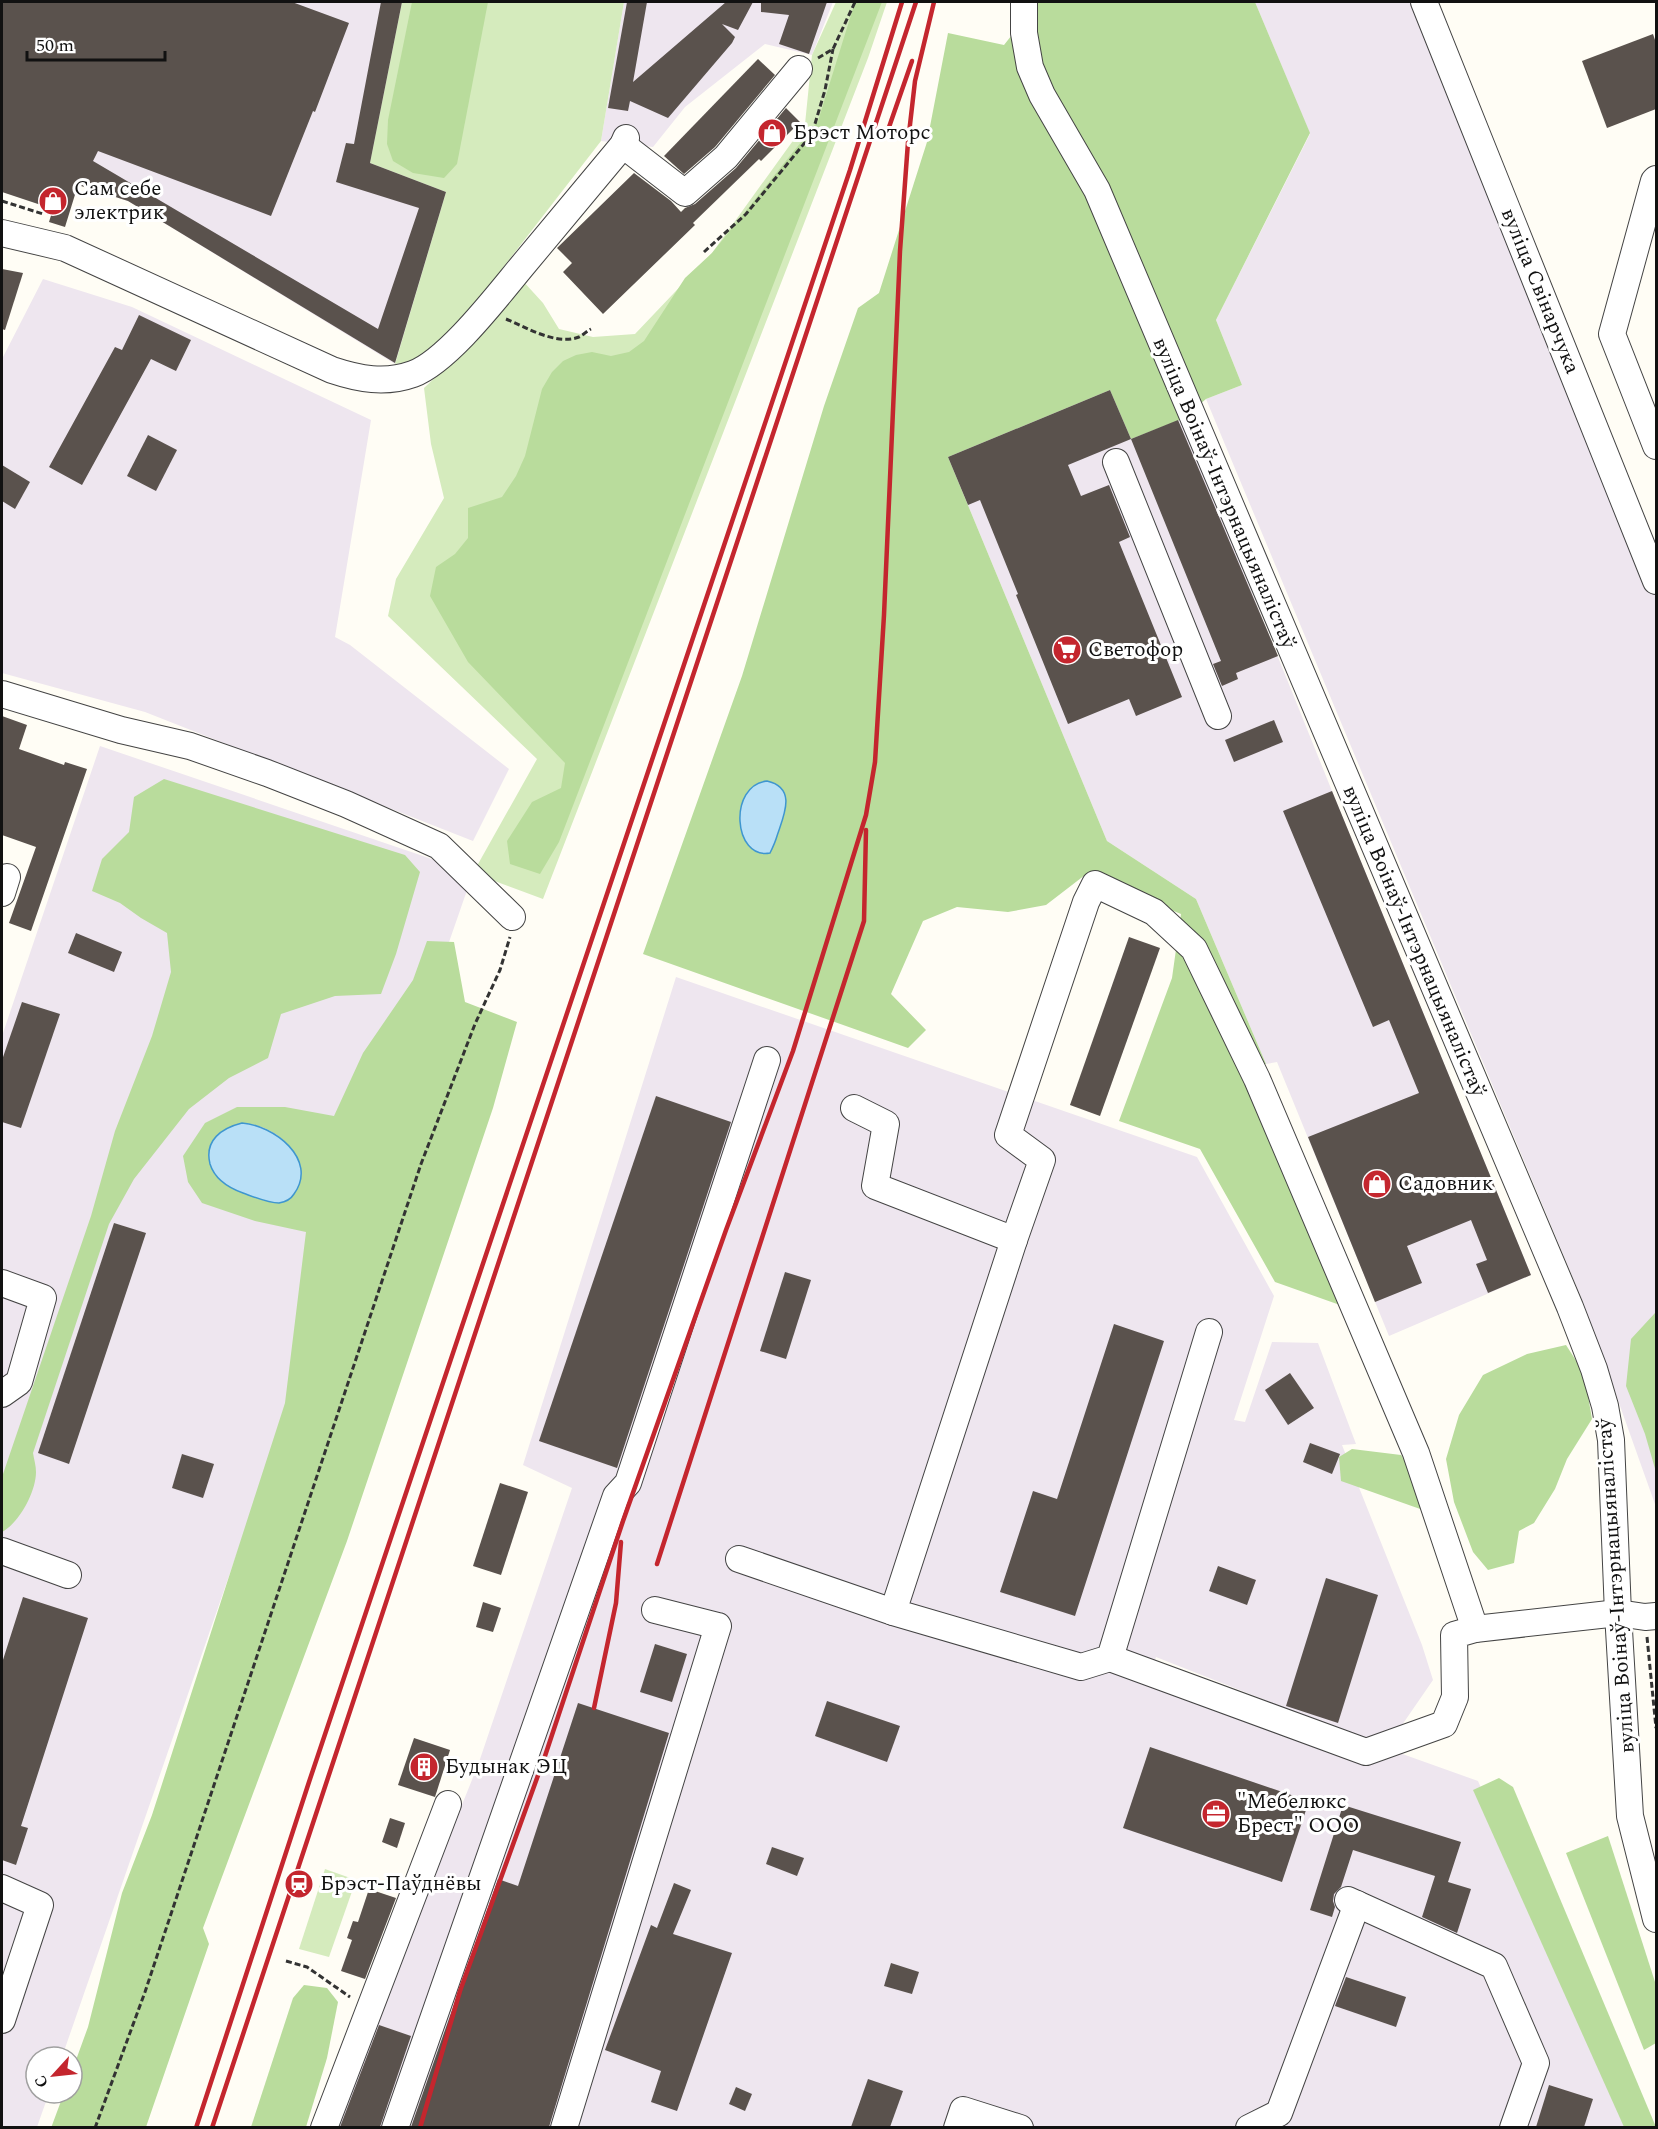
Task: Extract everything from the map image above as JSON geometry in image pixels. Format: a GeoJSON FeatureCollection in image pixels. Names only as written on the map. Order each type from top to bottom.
{"type":"FeatureCollection","features":[{"type":"Feature","properties":{"kind":"street","name":"вуліца Воінаў-Інтэрнацыяналістаў"},"geometry":{"type":"LineString","coordinates":[[1024,2],[1024,33],[1030,67],[1042,95],[1097,190],[1570,1307],[1594,1369],[1605,1406],[1611,1440],[1630,1816],[1656,1919]]}},
{"type":"Feature","properties":{"kind":"street","name":"вуліца Свінарчука"},"geometry":{"type":"LineString","coordinates":[[1424,2],[1656,581]]}},
{"type":"Feature","properties":{"kind":"street"},"geometry":{"type":"LineString","coordinates":[[2,233],[65,248],[332,370],[361,379],[390,380],[414,374],[437,360],[485,310],[624,141],[685,194],[726,157],[799,69]]}},
{"type":"Feature","properties":{"kind":"street"},"geometry":{"type":"LineString","coordinates":[[1656,179],[1612,334],[1656,446]]}},
{"type":"Feature","properties":{"kind":"street"},"geometry":{"type":"LineString","coordinates":[[1116,462],[1218,716]]}},
{"type":"Feature","properties":{"kind":"street"},"geometry":{"type":"LineString","coordinates":[[2,694],[121,730],[190,746],[346,804],[439,846],[512,917]]}},
{"type":"Feature","properties":{"kind":"street"},"geometry":{"type":"LineString","coordinates":[[893,1612],[1042,1160],[1008,1135],[1086,902],[1095,884],[1154,912],[1194,949],[1257,1079],[1416,1453],[1475,1629]]}},
{"type":"Feature","properties":{"kind":"street"},"geometry":{"type":"LineString","coordinates":[[395,2127],[616,1496],[628,1483],[767,1060]]}},
{"type":"Feature","properties":{"kind":"street"},"geometry":{"type":"LineString","coordinates":[[854,1108],[886,1124],[875,1186],[1014,1240]]}},
{"type":"Feature","properties":{"kind":"street"},"geometry":{"type":"LineString","coordinates":[[2,1283],[43,1298],[19,1382],[2,1394]]}},
{"type":"Feature","properties":{"kind":"street"},"geometry":{"type":"LineString","coordinates":[[1110,1658],[1209,1332]]}},
{"type":"Feature","properties":{"kind":"street"},"geometry":{"type":"LineString","coordinates":[[2,1551],[68,1575]]}},
{"type":"Feature","properties":{"kind":"street"},"geometry":{"type":"LineString","coordinates":[[739,1559],[893,1612],[1081,1667],[1110,1658],[1366,1752],[1444,1724],[1455,1697],[1454,1635],[1475,1629],[1618,1613],[1651,1616]]}},
{"type":"Feature","properties":{"kind":"street"},"geometry":{"type":"LineString","coordinates":[[564,2127],[718,1626],[655,1610]]}},
{"type":"Feature","properties":{"kind":"street"},"geometry":{"type":"LineString","coordinates":[[324,2127],[448,1804]]}},
{"type":"Feature","properties":{"kind":"street"},"geometry":{"type":"LineString","coordinates":[[2,1888],[40,1905],[2,2020]]}},
{"type":"Feature","properties":{"kind":"street"},"geometry":{"type":"LineString","coordinates":[[1249,2127],[1279,2113],[1353,1902],[1494,1966],[1536,2063],[1513,2127]]}},
{"type":"Feature","properties":{"kind":"street"},"geometry":{"type":"LineString","coordinates":[[957,2127],[963,2110],[1020,2127]]}},
{"type":"Feature","properties":{"kind":"path"},"geometry":{"type":"LineString","coordinates":[[704,252],[746,214],[812,134],[825,90],[833,49],[855,2]]}},
{"type":"Feature","properties":{"kind":"path"},"geometry":{"type":"LineString","coordinates":[[799,69],[833,49]]}},
{"type":"Feature","properties":{"kind":"path"},"geometry":{"type":"LineString","coordinates":[[2,201],[43,214]]}},
{"type":"Feature","properties":{"kind":"path"},"geometry":{"type":"LineString","coordinates":[[485,310],[560,339],[578,337],[591,329]]}},
{"type":"Feature","properties":{"kind":"path"},"geometry":{"type":"LineString","coordinates":[[94,2127],[145,1992],[422,1164],[475,1024],[500,970],[510,939],[512,917]]}},
{"type":"Feature","properties":{"kind":"path"},"geometry":{"type":"LineString","coordinates":[[1651,1616],[1656,1728]]}},
{"type":"Feature","properties":{"kind":"path"},"geometry":{"type":"LineString","coordinates":[[286,1961],[307,1967],[369,2010]]}},
{"type":"Feature","properties":{"kind":"shaded area"},"geometry":{"type":"Polygon","coordinates":[[[2,2],[402,2],[370,163],[446,192],[395,364],[128,201],[2,160],[2,2]]]}},
{"type":"Feature","properties":{"kind":"shaded area"},"geometry":{"type":"Polygon","coordinates":[[[624,2],[833,2],[812,55],[765,44],[685,107],[653,147],[601,141],[624,2]]]}},
{"type":"Feature","properties":{"kind":"shaded area"},"geometry":{"type":"Polygon","coordinates":[[[1255,2],[1424,2],[1656,581],[1656,1507],[1583,1302],[1206,399],[1242,385],[1216,320],[1310,134],[1255,2]]]}},
{"type":"Feature","properties":{"kind":"shaded area"},"geometry":{"type":"Polygon","coordinates":[[[43,279],[132,307],[371,420],[335,637],[350,645],[509,769],[473,841],[145,712],[2,673],[2,359],[43,279]]]}},
{"type":"Feature","properties":{"kind":"shaded area"},"geometry":{"type":"Polygon","coordinates":[[[1110,390],[1182,419],[1531,1275],[1389,1336],[1277,1062],[1266,1064],[1196,899],[1107,841],[948,457],[1110,390]]]}},
{"type":"Feature","properties":{"kind":"shaded area"},"geometry":{"type":"Polygon","coordinates":[[[100,746],[473,873],[66,2045],[24,2045],[24,2105],[45,2105],[37,2127],[2,2128],[2,1036],[100,746]]]}},
{"type":"Feature","properties":{"kind":"shaded area"},"geometry":{"type":"Polygon","coordinates":[[[676,977],[1197,1157],[1274,1296],[1234,1420],[1245,1422],[1272,1342],[1318,1343],[1356,1444],[1342,1445],[1422,1645],[1433,1680],[1402,1725],[1364,1739],[1156,1657],[1147,1684],[1394,1751],[1478,1781],[1627,2127],[338,2128],[374,2023],[478,1765],[572,1488],[523,1465],[676,977]]]}},
{"type":"Feature","properties":{"kind":"green space"},"geometry":{"type":"Polygon","coordinates":[[[402,2],[624,2],[601,141],[457,327],[415,361],[395,364],[446,192],[370,163],[402,2]]]}},
{"type":"Feature","properties":{"kind":"green space"},"geometry":{"type":"Polygon","coordinates":[[[412,2],[488,2],[457,164],[444,178],[413,173],[393,161],[387,144],[388,120],[412,2]]]}},
{"type":"Feature","properties":{"kind":"green space"},"geometry":{"type":"Polygon","coordinates":[[[836,2],[887,2],[868,58],[543,899],[473,873],[537,759],[388,616],[396,579],[444,498],[431,444],[424,388],[476,336],[522,280],[543,303],[559,329],[593,337],[635,334],[712,253],[805,124],[812,55],[836,2]]]}},
{"type":"Feature","properties":{"kind":"green space"},"geometry":{"type":"Polygon","coordinates":[[[855,2],[882,2],[559,842],[540,874],[510,864],[507,841],[532,802],[561,788],[565,763],[468,662],[430,596],[436,567],[455,554],[468,538],[468,508],[502,497],[516,476],[525,456],[542,389],[552,372],[563,361],[576,355],[592,352],[611,356],[629,352],[644,341],[685,278],[712,253],[818,121],[855,2]]]}},
{"type":"Feature","properties":{"kind":"green space"},"geometry":{"type":"Polygon","coordinates":[[[1032,2],[1255,2],[1310,133],[1216,320],[1242,385],[1206,399],[1182,419],[1131,439],[1110,390],[948,457],[1107,841],[1196,899],[1266,1064],[1245,1066],[1354,1310],[1275,1282],[1200,1149],[1119,1121],[1172,978],[1181,914],[1085,875],[1046,905],[1008,912],[957,907],[923,921],[891,994],[926,1030],[908,1048],[643,954],[742,676],[824,406],[858,308],[879,293],[927,142],[948,33],[1004,45],[1031,11],[1032,2]]]}},
{"type":"Feature","properties":{"kind":"green space"},"geometry":{"type":"Polygon","coordinates":[[[164,779],[405,855],[420,872],[396,954],[381,994],[335,996],[281,1014],[268,1058],[229,1078],[189,1109],[134,1179],[109,1224],[33,1453],[36,1472],[33,1489],[20,1514],[2,1532],[2,1477],[91,1216],[115,1131],[152,1036],[171,972],[167,933],[120,903],[92,891],[102,859],[129,832],[134,797],[164,779]]]}},
{"type":"Feature","properties":{"kind":"green space"},"geometry":{"type":"Polygon","coordinates":[[[427,941],[454,942],[465,1002],[517,1022],[493,1108],[347,1541],[203,1928],[209,1944],[146,2127],[51,2128],[60,2105],[84,2105],[84,2045],[81,2045],[122,1893],[152,1815],[285,1403],[306,1232],[255,1221],[202,1203],[188,1182],[183,1156],[205,1123],[237,1107],[285,1107],[334,1116],[363,1053],[413,980],[427,941]],[[242,1123],[300,1181],[297,1158],[284,1140],[265,1128],[242,1123]]]}},
{"type":"Feature","properties":{"kind":"green space"},"geometry":{"type":"Polygon","coordinates":[[[1655,1313],[1656,1472],[1645,1434],[1626,1386],[1631,1339],[1655,1313]]]}},
{"type":"Feature","properties":{"kind":"green space"},"geometry":{"type":"Polygon","coordinates":[[[1566,1345],[1584,1373],[1592,1419],[1567,1459],[1555,1489],[1534,1523],[1519,1531],[1514,1563],[1488,1570],[1473,1552],[1454,1502],[1446,1459],[1459,1415],[1483,1375],[1527,1354],[1566,1345]]]}},
{"type":"Feature","properties":{"kind":"green space"},"geometry":{"type":"Polygon","coordinates":[[[1352,1449],[1401,1455],[1419,1482],[1423,1510],[1341,1481],[1339,1457],[1352,1449]]]}},
{"type":"Feature","properties":{"kind":"green space"},"geometry":{"type":"Polygon","coordinates":[[[1499,1778],[1513,1787],[1656,2127],[1624,2127],[1473,1790],[1499,1778]]]}},
{"type":"Feature","properties":{"kind":"green space"},"geometry":{"type":"Polygon","coordinates":[[[1608,1836],[1656,1985],[1656,2043],[1644,2050],[1566,1853],[1608,1836]]]}},
{"type":"Feature","properties":{"kind":"green space"},"geometry":{"type":"Polygon","coordinates":[[[325,1869],[356,1880],[329,1957],[299,1949],[325,1869]]]}},
{"type":"Feature","properties":{"kind":"green space"},"geometry":{"type":"Polygon","coordinates":[[[304,1985],[327,1988],[338,2002],[327,2058],[306,2127],[251,2127],[293,1998],[304,1985]]]}},
{"type":"Feature","properties":{"kind":"water"},"geometry":{"type":"Polygon","coordinates":[[[767,781],[782,790],[786,804],[770,853],[758,852],[748,845],[740,821],[741,807],[746,795],[754,786],[767,781]]]}},
{"type":"Feature","properties":{"kind":"water"},"geometry":{"type":"Polygon","coordinates":[[[242,1123],[254,1125],[279,1137],[297,1157],[301,1168],[300,1181],[294,1194],[288,1200],[279,1203],[270,1202],[238,1191],[223,1183],[212,1170],[209,1156],[212,1142],[216,1136],[228,1128],[242,1123]]]}},
{"type":"Feature","properties":{"kind":"building"},"geometry":{"type":"Polygon","coordinates":[[[2,2],[292,2],[349,23],[315,112],[313,111],[271,216],[98,151],[93,161],[378,329],[419,208],[336,182],[346,143],[354,144],[381,2],[402,2],[370,163],[446,192],[395,363],[128,201],[78,185],[65,227],[49,222],[53,209],[2,192],[2,2]]]}},
{"type":"Feature","properties":{"kind":"building"},"geometry":{"type":"Polygon","coordinates":[[[627,2],[647,2],[633,82],[726,2],[753,2],[738,30],[722,24],[735,37],[732,43],[668,118],[630,101],[628,111],[608,108],[627,2]]]}},
{"type":"Feature","properties":{"kind":"building"},"geometry":{"type":"Polygon","coordinates":[[[761,2],[827,2],[809,54],[779,44],[789,15],[761,12],[761,2]]]}},
{"type":"Feature","properties":{"kind":"building"},"geometry":{"type":"Polygon","coordinates":[[[1653,34],[1656,43],[1656,109],[1607,128],[1582,61],[1653,34]]]}},
{"type":"Feature","properties":{"kind":"building"},"geometry":{"type":"Polygon","coordinates":[[[758,59],[775,75],[715,147],[684,174],[664,156],[758,59]]]}},
{"type":"Feature","properties":{"kind":"building"},"geometry":{"type":"Polygon","coordinates":[[[786,108],[800,122],[693,223],[695,225],[603,314],[563,272],[572,263],[557,248],[634,173],[671,201],[681,212],[695,204],[736,168],[786,108]]]}},
{"type":"Feature","properties":{"kind":"building"},"geometry":{"type":"Polygon","coordinates":[[[2,269],[23,273],[5,330],[2,329],[2,269]]]}},
{"type":"Feature","properties":{"kind":"building"},"geometry":{"type":"Polygon","coordinates":[[[139,315],[191,340],[176,371],[151,359],[82,485],[49,467],[115,347],[122,350],[139,315]]]}},
{"type":"Feature","properties":{"kind":"building"},"geometry":{"type":"Polygon","coordinates":[[[1110,390],[1131,439],[1068,465],[1081,496],[1109,485],[1130,537],[1119,542],[1182,697],[1136,716],[1129,699],[1068,724],[980,500],[968,505],[948,457],[1110,390]]]}},
{"type":"Feature","properties":{"kind":"building"},"geometry":{"type":"Polygon","coordinates":[[[1178,420],[1278,656],[1236,673],[1238,679],[1222,686],[1213,664],[1221,661],[1131,439],[1178,420]]]}},
{"type":"Feature","properties":{"kind":"building"},"geometry":{"type":"Polygon","coordinates":[[[148,435],[177,450],[156,491],[127,476],[148,435]]]}},
{"type":"Feature","properties":{"kind":"building"},"geometry":{"type":"Polygon","coordinates":[[[2,465],[30,482],[15,509],[2,501],[2,465]]]}},
{"type":"Feature","properties":{"kind":"building"},"geometry":{"type":"Polygon","coordinates":[[[2,716],[27,725],[19,749],[64,765],[65,762],[87,769],[31,931],[9,923],[36,847],[2,835],[2,716]]]}},
{"type":"Feature","properties":{"kind":"building"},"geometry":{"type":"Polygon","coordinates":[[[1274,720],[1283,742],[1234,762],[1225,740],[1274,720]]]}},
{"type":"Feature","properties":{"kind":"building"},"geometry":{"type":"Polygon","coordinates":[[[1332,791],[1531,1275],[1488,1293],[1476,1264],[1487,1260],[1471,1220],[1407,1246],[1422,1283],[1375,1302],[1308,1137],[1419,1093],[1389,1020],[1373,1027],[1283,811],[1332,791]]]}},
{"type":"Feature","properties":{"kind":"building"},"geometry":{"type":"Polygon","coordinates":[[[76,933],[122,952],[114,972],[68,953],[76,933]]]}},
{"type":"Feature","properties":{"kind":"building"},"geometry":{"type":"Polygon","coordinates":[[[1129,937],[1160,948],[1100,1116],[1070,1105],[1129,937]]]}},
{"type":"Feature","properties":{"kind":"building"},"geometry":{"type":"Polygon","coordinates":[[[22,1002],[60,1014],[21,1128],[2,1122],[2,1060],[22,1002]]]}},
{"type":"Feature","properties":{"kind":"building"},"geometry":{"type":"Polygon","coordinates":[[[656,1096],[731,1122],[617,1468],[539,1441],[656,1096]]]}},
{"type":"Feature","properties":{"kind":"building"},"geometry":{"type":"Polygon","coordinates":[[[114,1223],[146,1233],[69,1464],[38,1453],[114,1223]]]}},
{"type":"Feature","properties":{"kind":"building"},"geometry":{"type":"Polygon","coordinates":[[[785,1272],[811,1280],[786,1359],[760,1351],[785,1272]]]}},
{"type":"Feature","properties":{"kind":"building"},"geometry":{"type":"Polygon","coordinates":[[[1114,1324],[1164,1341],[1075,1616],[1000,1592],[1033,1491],[1057,1499],[1114,1324]]]}},
{"type":"Feature","properties":{"kind":"building"},"geometry":{"type":"Polygon","coordinates":[[[1290,1373],[1314,1408],[1288,1425],[1265,1390],[1290,1373]]]}},
{"type":"Feature","properties":{"kind":"building"},"geometry":{"type":"Polygon","coordinates":[[[1310,1443],[1340,1454],[1332,1474],[1303,1462],[1310,1443]]]}},
{"type":"Feature","properties":{"kind":"building"},"geometry":{"type":"Polygon","coordinates":[[[182,1454],[214,1464],[203,1498],[172,1488],[182,1454]]]}},
{"type":"Feature","properties":{"kind":"building"},"geometry":{"type":"Polygon","coordinates":[[[500,1483],[528,1492],[501,1575],[473,1566],[500,1483]]]}},
{"type":"Feature","properties":{"kind":"building"},"geometry":{"type":"Polygon","coordinates":[[[1218,1566],[1256,1580],[1247,1605],[1209,1591],[1218,1566]]]}},
{"type":"Feature","properties":{"kind":"building"},"geometry":{"type":"Polygon","coordinates":[[[1326,1578],[1378,1595],[1338,1723],[1286,1706],[1326,1578]]]}},
{"type":"Feature","properties":{"kind":"building"},"geometry":{"type":"Polygon","coordinates":[[[23,1597],[88,1618],[21,1826],[28,1828],[16,1865],[2,1860],[2,1663],[23,1597]]]}},
{"type":"Feature","properties":{"kind":"building"},"geometry":{"type":"Polygon","coordinates":[[[483,1602],[501,1608],[493,1632],[476,1627],[483,1602]]]}},
{"type":"Feature","properties":{"kind":"building"},"geometry":{"type":"Polygon","coordinates":[[[655,1644],[687,1654],[672,1702],[640,1692],[655,1644]]]}},
{"type":"Feature","properties":{"kind":"building"},"geometry":{"type":"Polygon","coordinates":[[[827,1701],[900,1726],[887,1762],[815,1736],[827,1701]]]}},
{"type":"Feature","properties":{"kind":"building"},"geometry":{"type":"Polygon","coordinates":[[[578,1703],[669,1733],[549,2127],[411,2127],[498,1879],[518,1886],[578,1703]]]}},
{"type":"Feature","properties":{"kind":"building","name":"Будынак ЭЦ"},"geometry":{"type":"Polygon","coordinates":[[[414,1738],[450,1750],[435,1797],[398,1785],[414,1738]]]}},
{"type":"Feature","properties":{"kind":"building","name":"\"Мебелюкс Брест\" ООО"},"geometry":{"type":"Polygon","coordinates":[[[1150,1747],[1309,1801],[1282,1882],[1123,1828],[1150,1747]]]}},
{"type":"Feature","properties":{"kind":"building"},"geometry":{"type":"Polygon","coordinates":[[[1343,1805],[1461,1842],[1448,1882],[1471,1889],[1457,1933],[1422,1917],[1435,1876],[1353,1850],[1341,1887],[1334,1894],[1335,1907],[1332,1917],[1310,1910],[1343,1805]]]}},
{"type":"Feature","properties":{"kind":"building"},"geometry":{"type":"Polygon","coordinates":[[[390,1818],[405,1823],[397,1848],[382,1842],[390,1818]]]}},
{"type":"Feature","properties":{"kind":"building"},"geometry":{"type":"Polygon","coordinates":[[[772,1847],[804,1858],[797,1876],[766,1864],[772,1847]]]}},
{"type":"Feature","properties":{"kind":"building"},"geometry":{"type":"Polygon","coordinates":[[[674,1883],[691,1890],[673,1934],[732,1953],[677,2111],[651,2102],[661,2071],[605,2050],[651,1925],[657,1928],[674,1883]]]}},
{"type":"Feature","properties":{"kind":"building","name":"Брэст-Паўднёвы"},"geometry":{"type":"Polygon","coordinates":[[[369,1889],[396,1898],[365,1979],[341,1971],[352,1940],[347,1938],[353,1921],[358,1922],[369,1889]]]}},
{"type":"Feature","properties":{"kind":"building"},"geometry":{"type":"Polygon","coordinates":[[[891,1963],[919,1972],[912,1994],[884,1986],[891,1963]]]}},
{"type":"Feature","properties":{"kind":"building"},"geometry":{"type":"Polygon","coordinates":[[[1346,1977],[1406,1997],[1396,2027],[1335,2006],[1346,1977]]]}},
{"type":"Feature","properties":{"kind":"building"},"geometry":{"type":"Polygon","coordinates":[[[379,2025],[411,2036],[380,2127],[340,2127],[379,2025]]]}},
{"type":"Feature","properties":{"kind":"building"},"geometry":{"type":"Polygon","coordinates":[[[868,2079],[903,2091],[890,2127],[851,2127],[868,2079]]]}},
{"type":"Feature","properties":{"kind":"building"},"geometry":{"type":"Polygon","coordinates":[[[1549,2085],[1593,2099],[1584,2127],[1536,2127],[1549,2085]]]}},
{"type":"Feature","properties":{"kind":"building"},"geometry":{"type":"Polygon","coordinates":[[[736,2087],[752,2094],[745,2111],[729,2104],[736,2087]]]}},
{"type":"Feature","properties":{"kind":"railway"},"geometry":{"type":"LineString","coordinates":[[196,2128],[309,1782],[850,170],[902,2]]}},
{"type":"Feature","properties":{"kind":"railway"},"geometry":{"type":"LineString","coordinates":[[212,2128],[916,2]]}},
{"type":"Feature","properties":{"kind":"railway"},"geometry":{"type":"LineString","coordinates":[[420,2128],[460,1991],[545,1756],[623,1521],[726,1230],[793,1051],[866,815],[875,762],[884,615],[900,251],[908,142],[915,81],[934,2]]}},
{"type":"Feature","properties":{"kind":"railway"},"geometry":{"type":"LineString","coordinates":[[888,130],[912,61]]}},
{"type":"Feature","properties":{"kind":"railway"},"geometry":{"type":"LineString","coordinates":[[657,1564],[864,921],[866,830]]}},
{"type":"Feature","properties":{"kind":"railway"},"geometry":{"type":"LineString","coordinates":[[594,1708],[616,1603],[621,1542]]}},
{"type":"Feature","properties":{"kind":"place","name":"Брэст Моторс"},"geometry":{"type":"Point","coordinates":[772,133]}},
{"type":"Feature","properties":{"kind":"place","name":"Сам себе электрик"},"geometry":{"type":"Point","coordinates":[53,201]}},
{"type":"Feature","properties":{"kind":"place","name":"Светофор"},"geometry":{"type":"Point","coordinates":[1067,650]}},
{"type":"Feature","properties":{"kind":"place","name":"Садовник"},"geometry":{"type":"Point","coordinates":[1377,1184]}},
{"type":"Feature","properties":{"kind":"place","name":"Будынак ЭЦ"},"geometry":{"type":"Point","coordinates":[424,1767]}},
{"type":"Feature","properties":{"kind":"place","name":"\"Мебелюкс Брест\" ООО"},"geometry":{"type":"Point","coordinates":[1216,1814]}},
{"type":"Feature","properties":{"kind":"place","name":"Брэст-Паўднёвы"},"geometry":{"type":"Point","coordinates":[299,1884]}}]}
